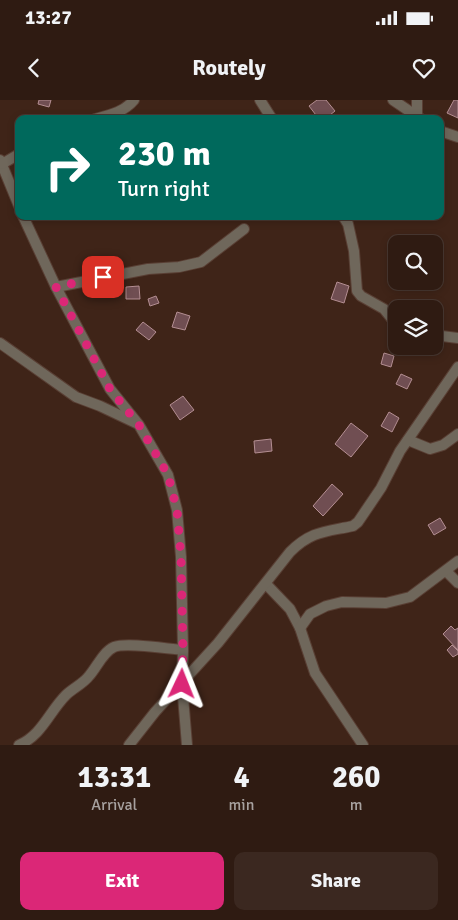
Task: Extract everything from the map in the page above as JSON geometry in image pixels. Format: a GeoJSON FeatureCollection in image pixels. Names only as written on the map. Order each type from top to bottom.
{"type":"FeatureCollection","features":[{"type":"Feature","properties":{"kind":"street"},"geometry":{"type":"LineString","coordinates":[[111,115],[130,105],[134,100]]}},
{"type":"Feature","properties":{"kind":"street"},"geometry":{"type":"LineString","coordinates":[[260,100],[269,115]]}},
{"type":"Feature","properties":{"kind":"street"},"geometry":{"type":"LineString","coordinates":[[393,100],[415,115]]}},
{"type":"Feature","properties":{"kind":"street"},"geometry":{"type":"LineString","coordinates":[[417,100],[419,115]]}},
{"type":"Feature","properties":{"kind":"street"},"geometry":{"type":"LineString","coordinates":[[444,132],[458,137]]}},
{"type":"Feature","properties":{"kind":"street"},"geometry":{"type":"LineString","coordinates":[[15,156],[1,162],[15,196]]}},
{"type":"Feature","properties":{"kind":"street"},"geometry":{"type":"LineString","coordinates":[[25,220],[56,287],[110,389],[139,425],[168,475],[177,510],[181,557],[182,684],[187,745]]}},
{"type":"Feature","properties":{"kind":"street"},"geometry":{"type":"LineString","coordinates":[[346,220],[354,251],[357,291],[361,296],[384,309],[388,314]]}},
{"type":"Feature","properties":{"kind":"street"},"geometry":{"type":"LineString","coordinates":[[56,287],[148,269],[201,262],[244,229]]}},
{"type":"Feature","properties":{"kind":"street"},"geometry":{"type":"LineString","coordinates":[[443,336],[458,338]]}},
{"type":"Feature","properties":{"kind":"street"},"geometry":{"type":"LineString","coordinates":[[0,342],[76,397],[100,406],[139,425]]}},
{"type":"Feature","properties":{"kind":"street"},"geometry":{"type":"LineString","coordinates":[[129,745],[154,712],[218,643],[300,542],[312,535],[353,526],[358,522],[381,488],[400,451],[458,367]]}},
{"type":"Feature","properties":{"kind":"street"},"geometry":{"type":"LineString","coordinates":[[408,440],[430,449],[443,445],[458,434]]}},
{"type":"Feature","properties":{"kind":"street"},"geometry":{"type":"LineString","coordinates":[[300,628],[310,614],[326,606],[342,602],[386,603],[410,597],[458,561]]}},
{"type":"Feature","properties":{"kind":"street"},"geometry":{"type":"LineString","coordinates":[[446,571],[458,582]]}},
{"type":"Feature","properties":{"kind":"street"},"geometry":{"type":"LineString","coordinates":[[266,584],[290,610],[300,628],[315,673],[363,745]]}},
{"type":"Feature","properties":{"kind":"street"},"geometry":{"type":"LineString","coordinates":[[19,745],[43,727],[65,696],[88,678],[108,651],[115,647],[126,645],[183,650]]}},
{"type":"Feature","properties":{"kind":"building"},"geometry":{"type":"Polygon","coordinates":[[[39,100],[51,100],[49,107],[38,104],[39,100]]]}},
{"type":"Feature","properties":{"kind":"building"},"geometry":{"type":"Polygon","coordinates":[[[317,100],[326,100],[335,111],[330,115],[316,115],[309,106],[317,100]]]}},
{"type":"Feature","properties":{"kind":"building"},"geometry":{"type":"Polygon","coordinates":[[[454,100],[458,100],[458,118],[447,113],[454,100]]]}},
{"type":"Feature","properties":{"kind":"building"},"geometry":{"type":"Polygon","coordinates":[[[337,282],[349,286],[344,303],[331,299],[337,282]]]}},
{"type":"Feature","properties":{"kind":"building"},"geometry":{"type":"Polygon","coordinates":[[[139,286],[140,299],[126,299],[126,287],[139,286]]]}},
{"type":"Feature","properties":{"kind":"building"},"geometry":{"type":"Polygon","coordinates":[[[156,296],[159,303],[150,306],[148,299],[156,296]]]}},
{"type":"Feature","properties":{"kind":"building"},"geometry":{"type":"Polygon","coordinates":[[[177,312],[190,316],[185,330],[172,327],[177,312]]]}},
{"type":"Feature","properties":{"kind":"building"},"geometry":{"type":"Polygon","coordinates":[[[143,322],[156,332],[149,340],[136,330],[143,322]]]}},
{"type":"Feature","properties":{"kind":"building"},"geometry":{"type":"Polygon","coordinates":[[[384,353],[394,356],[391,367],[381,364],[384,353]]]}},
{"type":"Feature","properties":{"kind":"building"},"geometry":{"type":"Polygon","coordinates":[[[401,374],[412,379],[407,389],[396,384],[401,374]]]}},
{"type":"Feature","properties":{"kind":"building"},"geometry":{"type":"Polygon","coordinates":[[[183,396],[194,410],[180,420],[170,405],[183,396]]]}},
{"type":"Feature","properties":{"kind":"building"},"geometry":{"type":"Polygon","coordinates":[[[389,412],[399,418],[392,432],[381,426],[389,412]]]}},
{"type":"Feature","properties":{"kind":"building"},"geometry":{"type":"Polygon","coordinates":[[[351,423],[368,436],[351,457],[335,444],[351,423]]]}},
{"type":"Feature","properties":{"kind":"building"},"geometry":{"type":"Polygon","coordinates":[[[271,439],[272,451],[255,453],[254,441],[271,439]]]}},
{"type":"Feature","properties":{"kind":"building"},"geometry":{"type":"Polygon","coordinates":[[[332,484],[343,494],[323,516],[313,506],[332,484]]]}},
{"type":"Feature","properties":{"kind":"building"},"geometry":{"type":"Polygon","coordinates":[[[440,518],[446,528],[434,535],[428,525],[440,518]]]}},
{"type":"Feature","properties":{"kind":"building"},"geometry":{"type":"Polygon","coordinates":[[[451,626],[455,630],[458,628],[458,650],[443,634],[451,626]]]}},
{"type":"Feature","properties":{"kind":"building"},"geometry":{"type":"Polygon","coordinates":[[[452,645],[458,651],[458,654],[453,657],[447,650],[452,645]]]}},
{"type":"Feature","properties":{"kind":"route"},"geometry":{"type":"LineString","coordinates":[[103,277],[56,287],[110,389],[139,425],[168,475],[177,510],[181,557],[182,684]]}}]}
